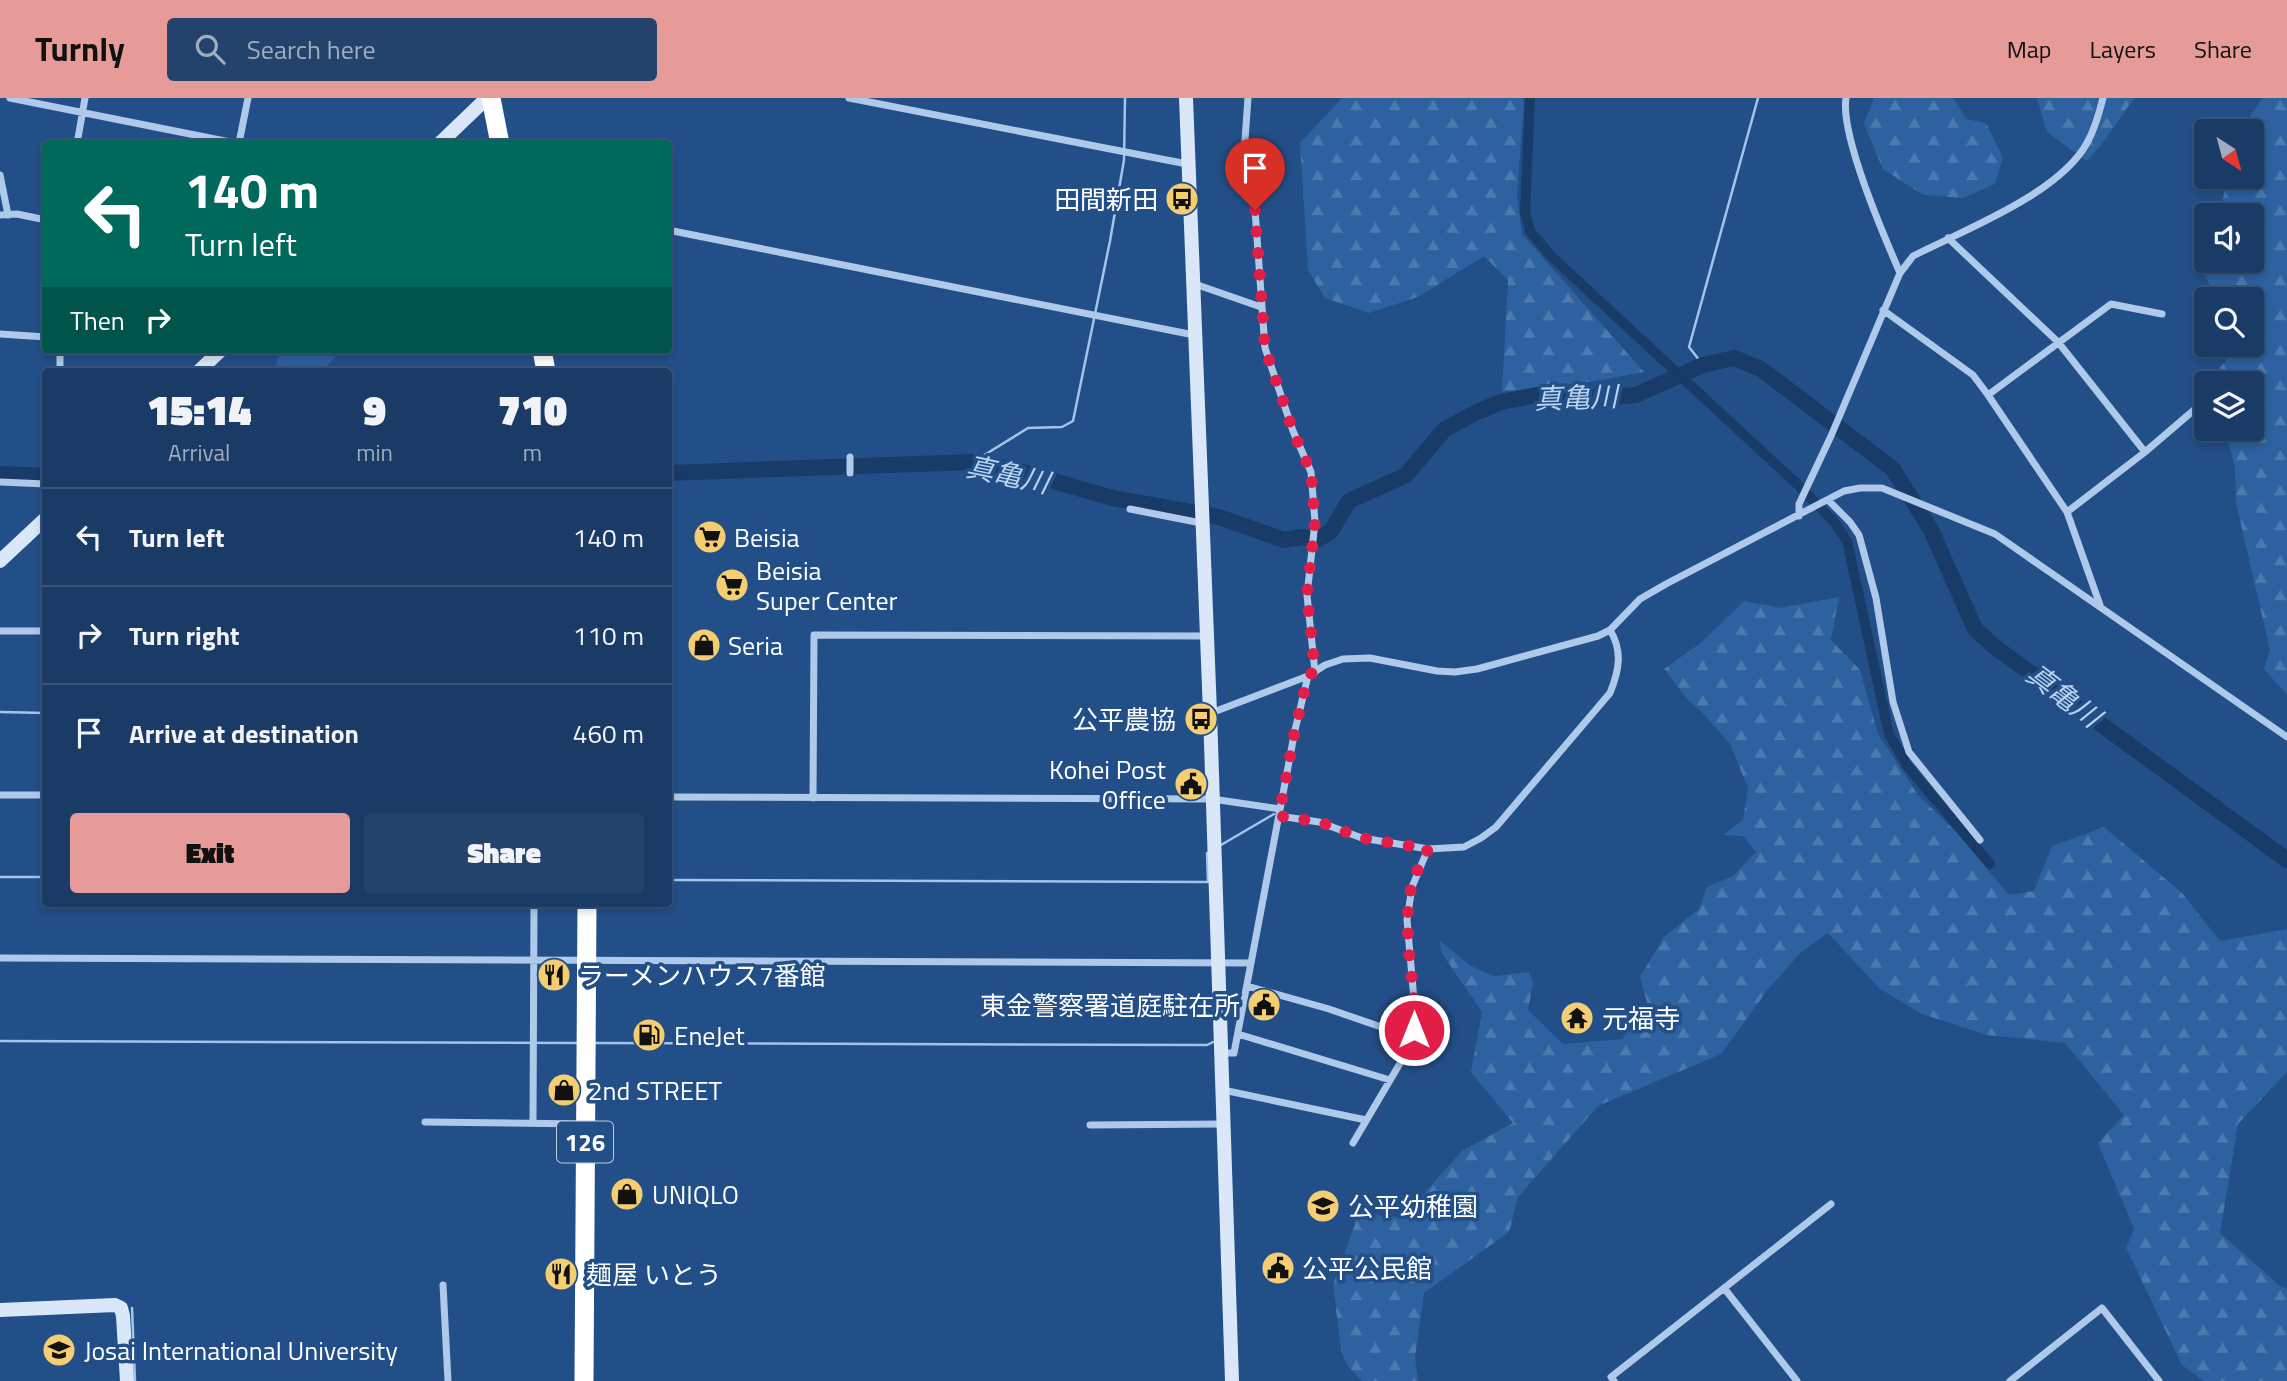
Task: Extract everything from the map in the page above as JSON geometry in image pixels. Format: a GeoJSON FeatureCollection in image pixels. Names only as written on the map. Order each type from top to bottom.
{"type":"FeatureCollection","features":[{"type":"Feature","properties":{"kind":"highway"},"geometry":{"type":"LineString","coordinates":[[489,98],[499,140]]}},
{"type":"Feature","properties":{"kind":"highway","name":"126"},"geometry":{"type":"LineString","coordinates":[[584,1381],[587,907]]}},
{"type":"Feature","properties":{"kind":"street"},"geometry":{"type":"LineString","coordinates":[[10,98],[224,140]]}},
{"type":"Feature","properties":{"kind":"street"},"geometry":{"type":"LineString","coordinates":[[78,140],[85,98]]}},
{"type":"Feature","properties":{"kind":"street"},"geometry":{"type":"LineString","coordinates":[[240,140],[248,98]]}},
{"type":"Feature","properties":{"kind":"street"},"geometry":{"type":"LineString","coordinates":[[443,140],[489,98]]}},
{"type":"Feature","properties":{"kind":"street"},"geometry":{"type":"LineString","coordinates":[[849,98],[1187,164]]}},
{"type":"Feature","properties":{"kind":"street"},"geometry":{"type":"LineString","coordinates":[[1186,98],[1232,1381]]}},
{"type":"Feature","properties":{"kind":"street"},"geometry":{"type":"LineString","coordinates":[[1221,1053],[1234,1053],[1295,730],[1312,674],[1307,595],[1315,522],[1311,472],[1293,431],[1265,348],[1255,210],[1245,140],[1248,98]]}},
{"type":"Feature","properties":{"kind":"street"},"geometry":{"type":"LineString","coordinates":[[1846,98],[1845,108],[1855,154],[1899,273]]}},
{"type":"Feature","properties":{"kind":"street"},"geometry":{"type":"LineString","coordinates":[[1799,516],[1799,504],[1831,436],[1899,273],[1913,256],[2049,186],[2086,146],[2097,123],[2103,98]]}},
{"type":"Feature","properties":{"kind":"street"},"geometry":{"type":"LineString","coordinates":[[0,176],[4,215],[18,214],[42,219]]}},
{"type":"Feature","properties":{"kind":"street"},"geometry":{"type":"LineString","coordinates":[[672,231],[1194,335]]}},
{"type":"Feature","properties":{"kind":"street"},"geometry":{"type":"LineString","coordinates":[[1948,238],[2058,342],[2145,452]]}},
{"type":"Feature","properties":{"kind":"street"},"geometry":{"type":"LineString","coordinates":[[1191,283],[1261,307]]}},
{"type":"Feature","properties":{"kind":"street"},"geometry":{"type":"LineString","coordinates":[[1989,395],[2111,304],[2162,314]]}},
{"type":"Feature","properties":{"kind":"street"},"geometry":{"type":"LineString","coordinates":[[1883,310],[1973,375],[1989,395],[2067,512],[2100,605]]}},
{"type":"Feature","properties":{"kind":"street"},"geometry":{"type":"LineString","coordinates":[[0,334],[42,337]]}},
{"type":"Feature","properties":{"kind":"street"},"geometry":{"type":"LineString","coordinates":[[202,368],[217,354]]}},
{"type":"Feature","properties":{"kind":"street"},"geometry":{"type":"LineString","coordinates":[[2067,512],[2194,410]]}},
{"type":"Feature","properties":{"kind":"street"},"geometry":{"type":"LineString","coordinates":[[850,457],[850,473]]}},
{"type":"Feature","properties":{"kind":"street"},"geometry":{"type":"LineString","coordinates":[[0,482],[42,484]]}},
{"type":"Feature","properties":{"kind":"street"},"geometry":{"type":"LineString","coordinates":[[1210,713],[1312,674],[1343,659],[1370,658],[1437,671],[1466,670],[1598,636],[1609,630],[1640,599],[1652,591],[1844,491],[1882,488],[1996,534],[2287,737]]}},
{"type":"Feature","properties":{"kind":"street"},"geometry":{"type":"LineString","coordinates":[[1829,501],[1859,535],[1876,598],[1893,702],[1909,752],[1980,840]]}},
{"type":"Feature","properties":{"kind":"street"},"geometry":{"type":"LineString","coordinates":[[1130,509],[1201,523]]}},
{"type":"Feature","properties":{"kind":"street"},"geometry":{"type":"LineString","coordinates":[[0,561],[42,522]]}},
{"type":"Feature","properties":{"kind":"street"},"geometry":{"type":"LineString","coordinates":[[672,797],[1212,799],[1319,822],[1362,838],[1428,849],[1464,847],[1496,827],[1609,693],[1617,676],[1619,657],[1617,641],[1609,630]]}},
{"type":"Feature","properties":{"kind":"street"},"geometry":{"type":"LineString","coordinates":[[0,631],[42,631]]}},
{"type":"Feature","properties":{"kind":"street"},"geometry":{"type":"LineString","coordinates":[[813,798],[814,635],[1207,636]]}},
{"type":"Feature","properties":{"kind":"street"},"geometry":{"type":"LineString","coordinates":[[0,795],[42,795]]}},
{"type":"Feature","properties":{"kind":"street"},"geometry":{"type":"LineString","coordinates":[[1353,1143],[1413,1038],[1415,1011],[1407,920],[1412,887],[1428,849]]}},
{"type":"Feature","properties":{"kind":"street"},"geometry":{"type":"LineString","coordinates":[[533,1124],[534,907]]}},
{"type":"Feature","properties":{"kind":"street"},"geometry":{"type":"LineString","coordinates":[[0,958],[1251,963]]}},
{"type":"Feature","properties":{"kind":"street"},"geometry":{"type":"LineString","coordinates":[[1247,986],[1329,1009],[1413,1038]]}},
{"type":"Feature","properties":{"kind":"street"},"geometry":{"type":"LineString","coordinates":[[1238,1034],[1390,1080]]}},
{"type":"Feature","properties":{"kind":"street"},"geometry":{"type":"LineString","coordinates":[[1222,1090],[1366,1120]]}},
{"type":"Feature","properties":{"kind":"street"},"geometry":{"type":"LineString","coordinates":[[425,1122],[585,1124]]}},
{"type":"Feature","properties":{"kind":"street"},"geometry":{"type":"LineString","coordinates":[[1090,1125],[1224,1124]]}},
{"type":"Feature","properties":{"kind":"street"},"geometry":{"type":"LineString","coordinates":[[1614,1381],[1611,1377],[1831,1204]]}},
{"type":"Feature","properties":{"kind":"street"},"geometry":{"type":"LineString","coordinates":[[443,1285],[448,1381]]}},
{"type":"Feature","properties":{"kind":"street"},"geometry":{"type":"LineString","coordinates":[[1724,1288],[1797,1381]]}},
{"type":"Feature","properties":{"kind":"street"},"geometry":{"type":"LineString","coordinates":[[0,1310],[115,1305],[121,1308],[124,1316],[127,1381]]}},
{"type":"Feature","properties":{"kind":"street"},"geometry":{"type":"LineString","coordinates":[[2010,1381],[2102,1308],[2159,1381]]}},
{"type":"Feature","properties":{"kind":"green space"},"geometry":{"type":"Polygon","coordinates":[[[1342,98],[1524,98],[1517,196],[1522,234],[1644,372],[1596,381],[1502,392],[1508,280],[1484,256],[1418,297],[1369,313],[1325,298],[1308,270],[1300,143],[1342,98]]]}},
{"type":"Feature","properties":{"kind":"green space"},"geometry":{"type":"Polygon","coordinates":[[[1874,98],[1953,98],[1966,119],[1986,123],[2003,158],[1995,184],[1963,198],[1923,195],[1883,169],[1864,124],[1874,98]]]}},
{"type":"Feature","properties":{"kind":"green space"},"geometry":{"type":"Polygon","coordinates":[[[2037,98],[2134,98],[2087,161],[2047,132],[2037,98]]]}},
{"type":"Feature","properties":{"kind":"green space"},"geometry":{"type":"Polygon","coordinates":[[[2262,98],[2287,98],[2287,695],[2264,669],[2270,650],[2236,503],[2235,467],[2228,441],[2264,441],[2264,371],[2217,371],[2227,357],[2264,357],[2264,287],[2211,287],[2204,273],[2264,273],[2264,203],[2222,203],[2225,189],[2264,189],[2264,119],[2249,119],[2262,98]]]}},
{"type":"Feature","properties":{"kind":"green space"},"geometry":{"type":"Polygon","coordinates":[[[279,354],[338,354],[327,368],[276,368],[279,354]]]}},
{"type":"Feature","properties":{"kind":"green space"},"geometry":{"type":"Polygon","coordinates":[[[1839,597],[1831,640],[1860,670],[1878,734],[1918,795],[1958,834],[2009,895],[2034,891],[2052,846],[2104,827],[2182,893],[2220,941],[2287,929],[2287,1072],[2238,1124],[2220,1233],[2280,1286],[2287,1289],[2287,1381],[2204,1381],[2182,1365],[2126,1248],[2134,1229],[2098,1143],[2124,1115],[2065,1043],[1987,1035],[1922,1014],[1880,989],[1828,933],[1801,952],[1769,988],[1721,1054],[1598,1106],[1518,1197],[1509,1232],[1424,1293],[1415,1358],[1418,1381],[1362,1381],[1347,1365],[1341,1350],[1333,1285],[1359,1213],[1402,1218],[1462,1151],[1513,1123],[1471,1072],[1482,1012],[1441,952],[1440,941],[1471,966],[1494,976],[1529,972],[1533,983],[1528,1010],[1563,1044],[1622,1039],[1648,1006],[1640,977],[1664,937],[1699,909],[1707,887],[1733,876],[1756,852],[1743,836],[1723,835],[1743,820],[1748,788],[1730,744],[1687,699],[1664,669],[1702,642],[1744,601],[1780,608],[1839,597]]]}},
{"type":"Feature","properties":{"kind":"waterway"},"geometry":{"type":"LineString","coordinates":[[973,462],[1028,428],[1062,427],[1073,421],[1124,160],[1125,98]]}},
{"type":"Feature","properties":{"kind":"waterway"},"geometry":{"type":"LineString","coordinates":[[1530,98],[1525,212],[1530,231],[1551,256],[1797,484],[1835,523],[1847,541],[1889,734],[1908,767],[1990,864]]}},
{"type":"Feature","properties":{"kind":"waterway"},"geometry":{"type":"LineString","coordinates":[[1703,365],[1689,347],[1758,98]]}},
{"type":"Feature","properties":{"kind":"waterway","name":"真亀川"},"geometry":{"type":"LineString","coordinates":[[672,473],[973,462],[1016,470],[1112,498],[1219,517],[1284,540],[1302,537],[1317,540],[1331,531],[1349,501],[1406,475],[1445,429],[1477,412],[1501,402],[1552,392],[1604,398],[1636,395],[1703,365],[1734,358],[1761,369],[1893,469],[1931,530],[1975,629],[1995,647],[2287,860]]}},
{"type":"Feature","properties":{"kind":"waterway","name":"真亀川"},"geometry":{"type":"LineString","coordinates":[[0,474],[42,476]]}},
{"type":"Feature","properties":{"kind":"waterway"},"geometry":{"type":"LineString","coordinates":[[0,712],[42,713]]}},
{"type":"Feature","properties":{"kind":"waterway"},"geometry":{"type":"LineString","coordinates":[[1221,845],[1274,814]]}},
{"type":"Feature","properties":{"kind":"waterway"},"geometry":{"type":"LineString","coordinates":[[672,880],[1208,882],[1209,852]]}},
{"type":"Feature","properties":{"kind":"waterway"},"geometry":{"type":"LineString","coordinates":[[0,877],[42,877]]}},
{"type":"Feature","properties":{"kind":"waterway"},"geometry":{"type":"LineString","coordinates":[[0,1041],[578,1043]]}},
{"type":"Feature","properties":{"kind":"waterway"},"geometry":{"type":"LineString","coordinates":[[595,1043],[1207,1045],[1213,1042]]}},
{"type":"Feature","properties":{"kind":"waterway"},"geometry":{"type":"LineString","coordinates":[[132,1308],[135,1381]]}},
{"type":"Feature","properties":{"kind":"place","name":"田間新田"},"geometry":{"type":"Point","coordinates":[1182,199]}},
{"type":"Feature","properties":{"kind":"place","name":"Beisia"},"geometry":{"type":"Point","coordinates":[710,537]}},
{"type":"Feature","properties":{"kind":"place","name":"Beisia Super Center"},"geometry":{"type":"Point","coordinates":[732,585]}},
{"type":"Feature","properties":{"kind":"place","name":"Seria"},"geometry":{"type":"Point","coordinates":[704,645]}},
{"type":"Feature","properties":{"kind":"place","name":"公平農協"},"geometry":{"type":"Point","coordinates":[1201,719]}},
{"type":"Feature","properties":{"kind":"place","name":"Kohei Post Office"},"geometry":{"type":"Point","coordinates":[1191,784]}},
{"type":"Feature","properties":{"kind":"place","name":"ラーメンハウス7番館"},"geometry":{"type":"Point","coordinates":[554,975]}},
{"type":"Feature","properties":{"kind":"place","name":"東金警察署道庭駐在所"},"geometry":{"type":"Point","coordinates":[1264,1005]}},
{"type":"Feature","properties":{"kind":"place","name":"元福寺"},"geometry":{"type":"Point","coordinates":[1577,1018]}},
{"type":"Feature","properties":{"kind":"place","name":"EneJet"},"geometry":{"type":"Point","coordinates":[649,1035]}},
{"type":"Feature","properties":{"kind":"place","name":"2nd STREET"},"geometry":{"type":"Point","coordinates":[564,1090]}},
{"type":"Feature","properties":{"kind":"place","name":"UNIQLO"},"geometry":{"type":"Point","coordinates":[627,1194]}},
{"type":"Feature","properties":{"kind":"place","name":"公平幼稚園"},"geometry":{"type":"Point","coordinates":[1323,1206]}},
{"type":"Feature","properties":{"kind":"place","name":"公平公民館"},"geometry":{"type":"Point","coordinates":[1278,1268]}},
{"type":"Feature","properties":{"kind":"place","name":"麺屋 いとう"},"geometry":{"type":"Point","coordinates":[561,1274]}},
{"type":"Feature","properties":{"kind":"place","name":"Josai International University"},"geometry":{"type":"Point","coordinates":[59,1350]}},
{"type":"Feature","properties":{"kind":"route"},"geometry":{"type":"LineString","coordinates":[[1255,210],[1265,348],[1293,431],[1310,464],[1315,522],[1307,595],[1315,671],[1308,676],[1279,816],[1319,822],[1362,838],[1428,849],[1412,887],[1407,920],[1415,1011],[1414,1030]]}}]}
